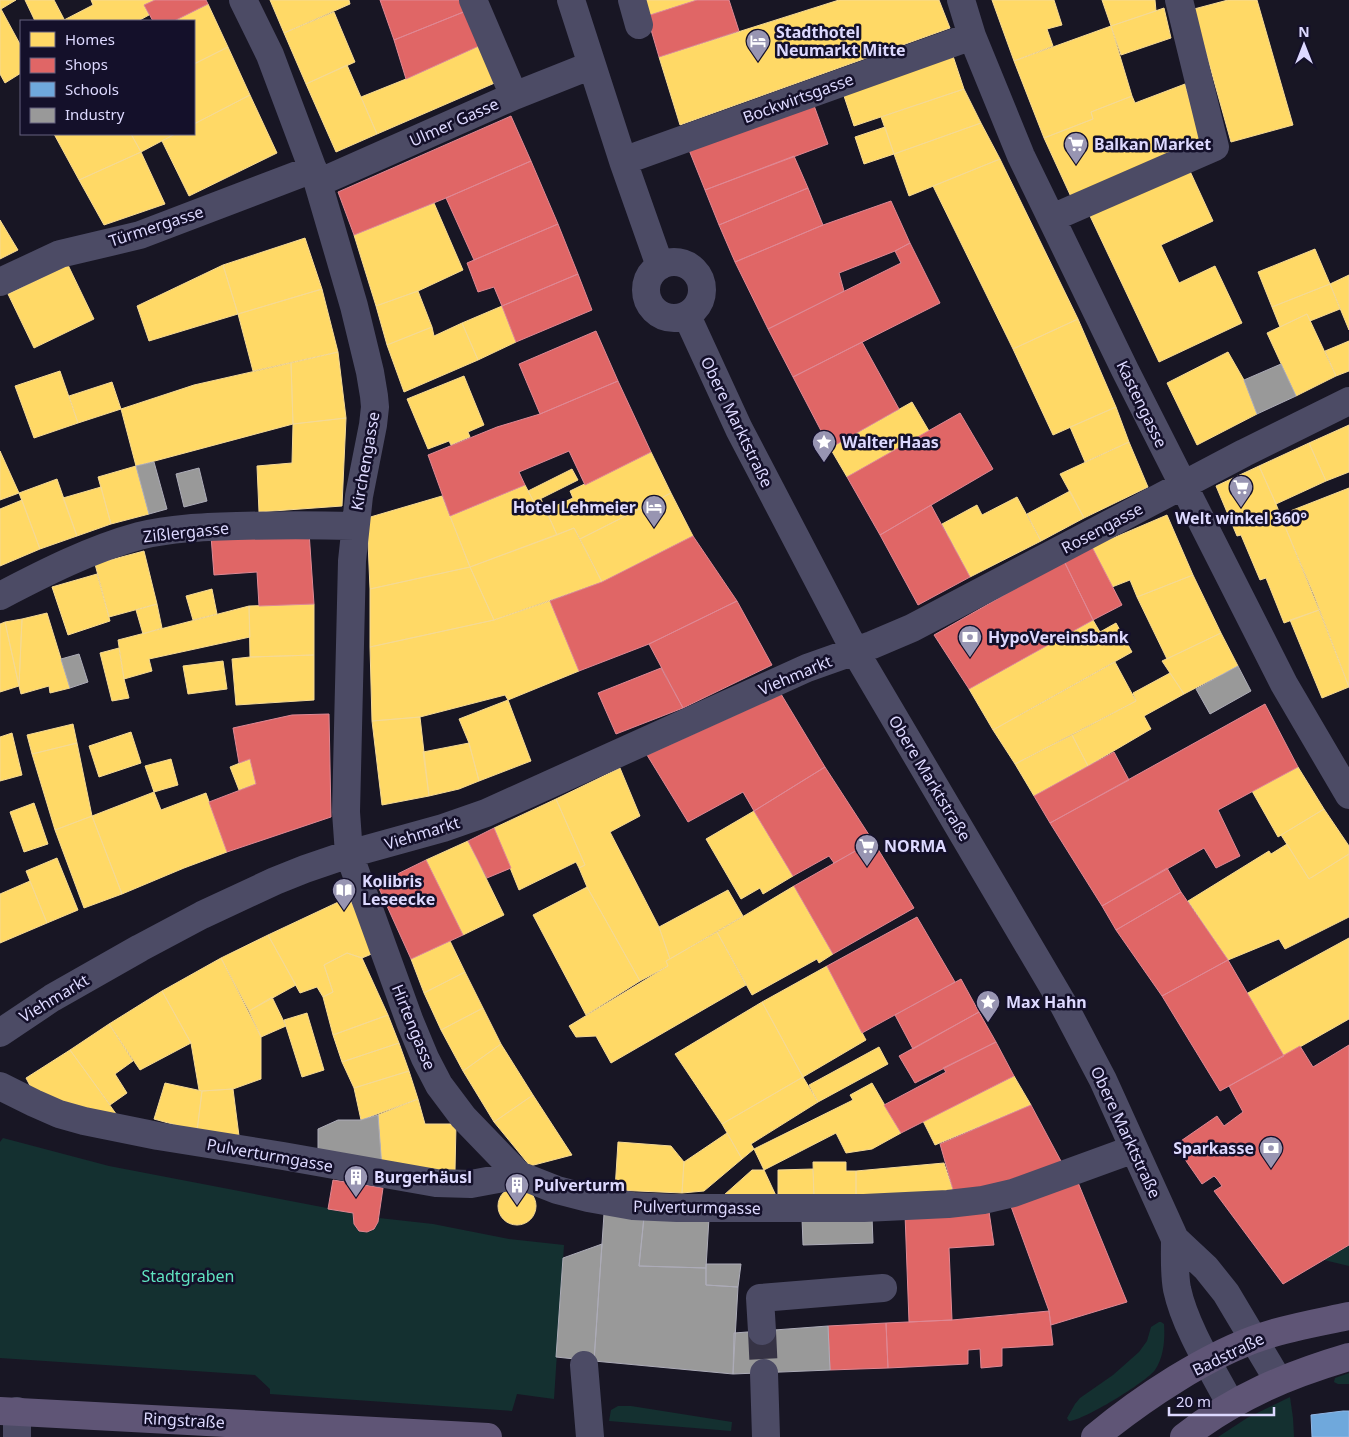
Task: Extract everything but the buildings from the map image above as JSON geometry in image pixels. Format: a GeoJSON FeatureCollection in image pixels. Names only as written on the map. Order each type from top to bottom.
{"type":"FeatureCollection","features":[{"type":"Feature","properties":{"kind":"main road","name":"Badstraße"},"geometry":{"type":"LineString","coordinates":[[1095,1437],[1124,1414],[1208,1361],[1254,1339],[1349,1316]]}},
{"type":"Feature","properties":{"kind":"main road"},"geometry":{"type":"LineString","coordinates":[[1184,1437],[1231,1405],[1278,1380],[1310,1368],[1349,1357]]}},
{"type":"Feature","properties":{"kind":"main road","name":"Ringstraße"},"geometry":{"type":"LineString","coordinates":[[11,1420],[235,1430],[488,1437]]}},
{"type":"Feature","properties":{"kind":"street","name":"Kirchengasse"},"geometry":{"type":"LineString","coordinates":[[243,0],[270,55],[315,176],[354,306],[370,372],[374,402],[373,425],[358,496],[352,561],[346,812],[349,854]]}},
{"type":"Feature","properties":{"kind":"street"},"geometry":{"type":"LineString","coordinates":[[473,0],[514,96]]}},
{"type":"Feature","properties":{"kind":"street"},"geometry":{"type":"LineString","coordinates":[[571,0],[623,161],[660,266]]}},
{"type":"Feature","properties":{"kind":"street","name":"Kastengasse"},"geometry":{"type":"LineString","coordinates":[[961,0],[972,36],[1021,156],[1183,486],[1284,684],[1349,795]]}},
{"type":"Feature","properties":{"kind":"street"},"geometry":{"type":"LineString","coordinates":[[1052,218],[1215,147],[1179,0]]}},
{"type":"Feature","properties":{"kind":"street","name":"Bockwirtsgasse"},"geometry":{"type":"LineString","coordinates":[[623,161],[972,36]]}},
{"type":"Feature","properties":{"kind":"street","name":"Ulmer Gasse"},"geometry":{"type":"LineString","coordinates":[[315,176],[592,65]]}},
{"type":"Feature","properties":{"kind":"street","name":"Türmergasse"},"geometry":{"type":"LineString","coordinates":[[0,282],[60,254],[149,232],[315,176]]}},
{"type":"Feature","properties":{"kind":"street"},"geometry":{"type":"LineString","coordinates":[[678,262],[695,270],[700,277],[703,295],[700,304],[687,316],[670,319],[661,316],[649,304],[646,286],[649,278],[660,266],[678,262]]}},
{"type":"Feature","properties":{"kind":"street","name":"Obere Marktstraße"},"geometry":{"type":"LineString","coordinates":[[687,316],[743,438],[855,651],[1062,1002],[1103,1080],[1175,1239],[1216,1279],[1278,1380]]}},
{"type":"Feature","properties":{"kind":"street","name":"Rosengasse"},"geometry":{"type":"LineString","coordinates":[[855,651],[912,628],[1244,453],[1349,401]]}},
{"type":"Feature","properties":{"kind":"street","name":"Zißlergasse"},"geometry":{"type":"LineString","coordinates":[[0,596],[34,578],[73,561],[140,536],[210,527],[354,526]]}},
{"type":"Feature","properties":{"kind":"street","name":"Viehmarkt"},"geometry":{"type":"LineString","coordinates":[[0,1033],[52,998],[140,948],[202,915],[297,872],[349,854],[418,836],[486,813],[807,668],[855,651]]}},
{"type":"Feature","properties":{"kind":"street","name":"Hirtengasse"},"geometry":{"type":"LineString","coordinates":[[349,854],[410,1022],[439,1085],[463,1117],[519,1175]]}},
{"type":"Feature","properties":{"kind":"street","name":"Pulverturmgasse"},"geometry":{"type":"LineString","coordinates":[[0,1086],[59,1114],[84,1122],[436,1183],[471,1184],[519,1175],[548,1187],[588,1198],[633,1206],[677,1208],[864,1208],[948,1204],[998,1198],[1134,1150]]}},
{"type":"Feature","properties":{"kind":"street","name":"Obere Marktstraße"},"geometry":{"type":"LineString","coordinates":[[1175,1239],[1175,1274],[1178,1291],[1187,1318],[1231,1405]]}},
{"type":"Feature","properties":{"kind":"street"},"geometry":{"type":"LineString","coordinates":[[762,1331],[760,1298],[883,1288]]}},
{"type":"Feature","properties":{"kind":"street"},"geometry":{"type":"LineString","coordinates":[[584,1365],[590,1437]]}},
{"type":"Feature","properties":{"kind":"street"},"geometry":{"type":"LineString","coordinates":[[764,1374],[766,1437]]}},
{"type":"Feature","properties":{"kind":"green space","name":"Stadtgraben"},"geometry":{"type":"Polygon","coordinates":[[[3,1138],[109,1166],[353,1213],[356,1226],[364,1232],[373,1230],[379,1218],[433,1224],[509,1239],[564,1245],[554,1399],[517,1394],[512,1411],[270,1394],[270,1389],[255,1375],[0,1358],[0,1142],[3,1138]]]}},
{"type":"Feature","properties":{"kind":"green space"},"geometry":{"type":"Polygon","coordinates":[[[1349,1245],[1349,1266],[1324,1260],[1349,1245]]]}},
{"type":"Feature","properties":{"kind":"green space"},"geometry":{"type":"Polygon","coordinates":[[[1159,1322],[1164,1324],[1164,1342],[1162,1354],[1155,1370],[1140,1383],[1114,1400],[1087,1415],[1069,1421],[1067,1418],[1080,1398],[1113,1375],[1139,1352],[1147,1341],[1151,1327],[1159,1322]]]}},
{"type":"Feature","properties":{"kind":"green space"},"geometry":{"type":"Polygon","coordinates":[[[1349,1373],[1349,1384],[1334,1382],[1335,1378],[1349,1373]]]}},
{"type":"Feature","properties":{"kind":"green space"},"geometry":{"type":"Polygon","coordinates":[[[1290,1397],[1294,1437],[1218,1437],[1247,1418],[1290,1397]]]}},
{"type":"Feature","properties":{"kind":"green space"},"geometry":{"type":"Polygon","coordinates":[[[618,1406],[631,1406],[732,1422],[731,1431],[609,1421],[611,1410],[618,1406]]]}},
{"type":"Feature","properties":{"kind":"tunnel"},"geometry":{"type":"LineString","coordinates":[[762,1331],[764,1373]]}},
{"type":"Feature","properties":{"kind":"place","name":"Stadthotel Neumarkt Mitte"},"geometry":{"type":"Point","coordinates":[758,62]}},
{"type":"Feature","properties":{"kind":"place","name":"Balkan Market"},"geometry":{"type":"Point","coordinates":[1076,165]}},
{"type":"Feature","properties":{"kind":"place","name":"Walter Haas"},"geometry":{"type":"Point","coordinates":[824,463]}},
{"type":"Feature","properties":{"kind":"place","name":"Welt winkel 360°"},"geometry":{"type":"Point","coordinates":[1241,508]}},
{"type":"Feature","properties":{"kind":"place","name":"Hotel Lehmeier"},"geometry":{"type":"Point","coordinates":[654,528]}},
{"type":"Feature","properties":{"kind":"place","name":"HypoVereinsbank"},"geometry":{"type":"Point","coordinates":[970,658]}},
{"type":"Feature","properties":{"kind":"place","name":"NORMA"},"geometry":{"type":"Point","coordinates":[867,867]}},
{"type":"Feature","properties":{"kind":"place","name":"Kolibris Leseecke"},"geometry":{"type":"Point","coordinates":[344,911]}},
{"type":"Feature","properties":{"kind":"place","name":"Max Hahn"},"geometry":{"type":"Point","coordinates":[988,1023]}},
{"type":"Feature","properties":{"kind":"place","name":"Sparkasse"},"geometry":{"type":"Point","coordinates":[1271,1169]}},
{"type":"Feature","properties":{"kind":"place","name":"Burgerhäusl"},"geometry":{"type":"Point","coordinates":[356,1198]}},
{"type":"Feature","properties":{"kind":"place","name":"Pulverturm"},"geometry":{"type":"Point","coordinates":[517,1206]}}]}
